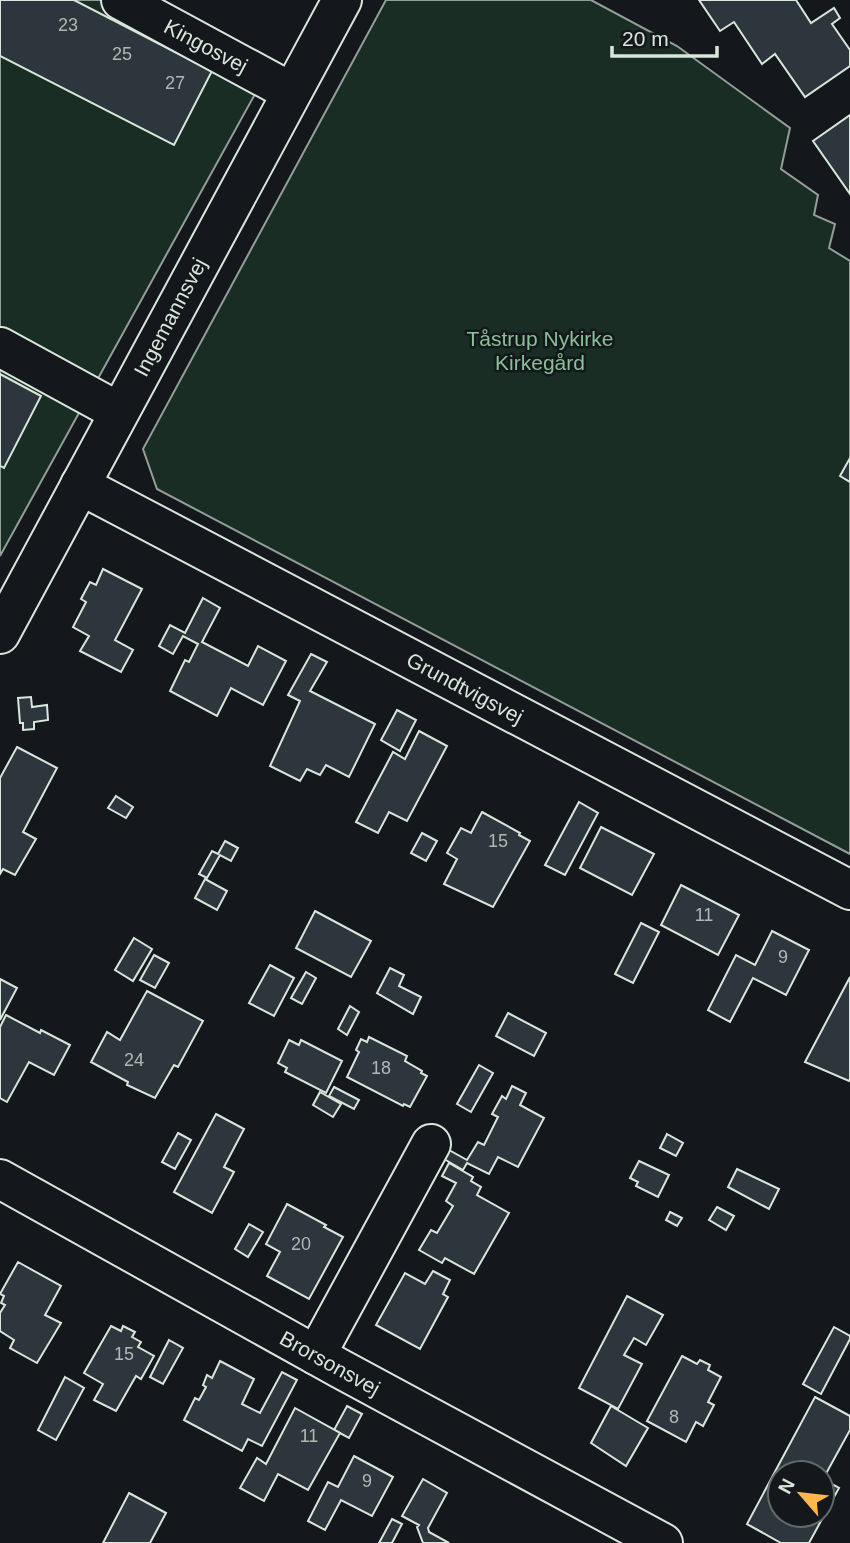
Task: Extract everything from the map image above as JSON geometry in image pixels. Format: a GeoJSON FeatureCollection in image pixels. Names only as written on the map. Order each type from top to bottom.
{"type":"FeatureCollection","features":[{"type":"Feature","properties":{"kind":"street","name":"Kingosvej"},"geometry":{"type":"LineString","coordinates":[[121,0],[291,92]]}},
{"type":"Feature","properties":{"kind":"street","name":"Ingemannsvej"},"geometry":{"type":"LineString","coordinates":[[0,634],[342,0]]}},
{"type":"Feature","properties":{"kind":"street"},"geometry":{"type":"LineString","coordinates":[[0,347],[120,412]]}},
{"type":"Feature","properties":{"kind":"street","name":"Grundtvigsvej"},"geometry":{"type":"LineString","coordinates":[[80,485],[850,891]]}},
{"type":"Feature","properties":{"kind":"street"},"geometry":{"type":"LineString","coordinates":[[316,1355],[430,1144]]}},
{"type":"Feature","properties":{"kind":"street","name":"Brorsonsvej"},"geometry":{"type":"LineString","coordinates":[[0,1179],[316,1355],[663,1543]]}},
{"type":"Feature","properties":{"kind":"green space"},"geometry":{"type":"Polygon","coordinates":[[[0,0],[101,0],[260,85],[0,556],[0,0]]]}},
{"type":"Feature","properties":{"kind":"green space","name":"Tåstrup Nykirke Kirkegård"},"geometry":{"type":"Polygon","coordinates":[[[386,0],[591,0],[677,46],[790,128],[781,169],[818,195],[814,215],[835,224],[829,248],[850,261],[850,854],[157,489],[143,449],[386,0]]]}},
{"type":"Feature","properties":{"kind":"building"},"geometry":{"type":"Polygon","coordinates":[[[0,0],[74,0],[212,71],[174,145],[0,56],[0,0]]]}},
{"type":"Feature","properties":{"kind":"building"},"geometry":{"type":"Polygon","coordinates":[[[699,0],[796,0],[811,23],[834,8],[840,18],[832,24],[850,50],[850,66],[805,97],[775,54],[762,64],[734,22],[720,31],[699,0]]]}},
{"type":"Feature","properties":{"kind":"building"},"geometry":{"type":"Polygon","coordinates":[[[850,115],[850,194],[813,141],[850,115]]]}},
{"type":"Feature","properties":{"kind":"building"},"geometry":{"type":"Polygon","coordinates":[[[0,374],[41,396],[4,468],[0,466],[0,374]]]}},
{"type":"Feature","properties":{"kind":"building"},"geometry":{"type":"Polygon","coordinates":[[[850,458],[850,482],[840,476],[850,458]]]}},
{"type":"Feature","properties":{"kind":"building"},"geometry":{"type":"Polygon","coordinates":[[[103,569],[142,589],[115,640],[133,650],[121,672],[80,651],[89,636],[73,627],[86,602],[81,599],[90,582],[96,585],[103,569]]]}},
{"type":"Feature","properties":{"kind":"building"},"geometry":{"type":"Polygon","coordinates":[[[203,598],[220,608],[202,642],[248,666],[258,646],[286,661],[263,705],[231,688],[217,716],[170,691],[185,660],[189,662],[198,644],[183,636],[173,654],[159,646],[170,625],[185,633],[203,598]]]}},
{"type":"Feature","properties":{"kind":"building"},"geometry":{"type":"Polygon","coordinates":[[[311,654],[327,662],[310,691],[375,724],[349,777],[326,765],[320,775],[307,769],[300,781],[270,766],[300,701],[288,695],[311,654]]]}},
{"type":"Feature","properties":{"kind":"building"},"geometry":{"type":"Polygon","coordinates":[[[31,697],[32,707],[47,705],[48,720],[34,722],[34,729],[23,730],[18,698],[31,697]]]}},
{"type":"Feature","properties":{"kind":"building"},"geometry":{"type":"Polygon","coordinates":[[[397,710],[416,720],[400,751],[381,740],[397,710]]]}},
{"type":"Feature","properties":{"kind":"building"},"geometry":{"type":"Polygon","coordinates":[[[419,731],[447,746],[407,821],[389,812],[378,833],[356,822],[393,752],[405,759],[419,731]]]}},
{"type":"Feature","properties":{"kind":"building"},"geometry":{"type":"Polygon","coordinates":[[[17,747],[57,768],[23,832],[36,839],[15,875],[3,869],[0,874],[0,778],[17,747]]]}},
{"type":"Feature","properties":{"kind":"building"},"geometry":{"type":"Polygon","coordinates":[[[116,796],[133,807],[126,818],[108,808],[116,796]]]}},
{"type":"Feature","properties":{"kind":"building"},"geometry":{"type":"Polygon","coordinates":[[[579,802],[598,813],[565,875],[545,865],[579,802]]]}},
{"type":"Feature","properties":{"kind":"building"},"geometry":{"type":"Polygon","coordinates":[[[482,812],[530,841],[493,907],[444,884],[457,859],[447,853],[461,828],[471,833],[482,812]]]}},
{"type":"Feature","properties":{"kind":"building"},"geometry":{"type":"Polygon","coordinates":[[[601,827],[654,854],[632,895],[580,868],[601,827]]]}},
{"type":"Feature","properties":{"kind":"building"},"geometry":{"type":"Polygon","coordinates":[[[422,833],[437,841],[426,861],[411,853],[422,833]]]}},
{"type":"Feature","properties":{"kind":"building"},"geometry":{"type":"Polygon","coordinates":[[[225,841],[238,848],[231,861],[220,855],[207,878],[199,874],[212,851],[218,854],[225,841]]]}},
{"type":"Feature","properties":{"kind":"building"},"geometry":{"type":"Polygon","coordinates":[[[205,879],[227,891],[217,910],[195,898],[205,879]]]}},
{"type":"Feature","properties":{"kind":"building"},"geometry":{"type":"Polygon","coordinates":[[[681,885],[739,915],[718,955],[661,925],[681,885]]]}},
{"type":"Feature","properties":{"kind":"building"},"geometry":{"type":"Polygon","coordinates":[[[315,911],[371,941],[351,977],[296,948],[315,911]]]}},
{"type":"Feature","properties":{"kind":"building"},"geometry":{"type":"Polygon","coordinates":[[[641,923],[659,932],[633,983],[615,974],[641,923]]]}},
{"type":"Feature","properties":{"kind":"building"},"geometry":{"type":"Polygon","coordinates":[[[772,931],[809,950],[786,995],[753,978],[730,1022],[708,1010],[736,955],[755,965],[772,931]]]}},
{"type":"Feature","properties":{"kind":"building"},"geometry":{"type":"Polygon","coordinates":[[[134,938],[152,949],[133,981],[115,970],[134,938]]]}},
{"type":"Feature","properties":{"kind":"building"},"geometry":{"type":"Polygon","coordinates":[[[154,955],[169,963],[155,988],[140,980],[154,955]]]}},
{"type":"Feature","properties":{"kind":"building"},"geometry":{"type":"Polygon","coordinates":[[[270,965],[294,978],[274,1016],[249,1003],[270,965]]]}},
{"type":"Feature","properties":{"kind":"building"},"geometry":{"type":"Polygon","coordinates":[[[390,968],[404,975],[399,986],[421,997],[413,1014],[377,993],[390,968]]]}},
{"type":"Feature","properties":{"kind":"building"},"geometry":{"type":"Polygon","coordinates":[[[306,972],[316,978],[302,1004],[291,998],[306,972]]]}},
{"type":"Feature","properties":{"kind":"building"},"geometry":{"type":"Polygon","coordinates":[[[850,977],[850,1079],[849,1081],[805,1062],[850,977]]]}},
{"type":"Feature","properties":{"kind":"building"},"geometry":{"type":"Polygon","coordinates":[[[0,979],[17,988],[0,1020],[0,979]]]}},
{"type":"Feature","properties":{"kind":"building"},"geometry":{"type":"Polygon","coordinates":[[[147,991],[203,1021],[178,1067],[174,1065],[155,1098],[127,1085],[128,1082],[91,1062],[107,1032],[120,1040],[147,991]]]}},
{"type":"Feature","properties":{"kind":"building"},"geometry":{"type":"Polygon","coordinates":[[[350,1006],[359,1012],[347,1035],[338,1029],[350,1006]]]}},
{"type":"Feature","properties":{"kind":"building"},"geometry":{"type":"Polygon","coordinates":[[[508,1013],[546,1033],[534,1056],[496,1036],[508,1013]]]}},
{"type":"Feature","properties":{"kind":"building"},"geometry":{"type":"Polygon","coordinates":[[[6,1015],[70,1045],[54,1075],[29,1062],[7,1102],[0,1098],[0,1027],[6,1015]]]}},
{"type":"Feature","properties":{"kind":"building"},"geometry":{"type":"Polygon","coordinates":[[[369,1037],[407,1056],[405,1061],[427,1076],[410,1107],[404,1104],[403,1106],[347,1077],[359,1052],[356,1050],[361,1039],[367,1042],[369,1037]]]}},
{"type":"Feature","properties":{"kind":"building"},"geometry":{"type":"Polygon","coordinates":[[[289,1040],[299,1045],[301,1040],[342,1061],[326,1093],[285,1072],[287,1068],[278,1063],[289,1040]]]}},
{"type":"Feature","properties":{"kind":"building"},"geometry":{"type":"Polygon","coordinates":[[[479,1065],[493,1073],[471,1112],[457,1104],[479,1065]]]}},
{"type":"Feature","properties":{"kind":"building"},"geometry":{"type":"Polygon","coordinates":[[[512,1086],[526,1093],[520,1105],[544,1118],[518,1167],[498,1157],[489,1174],[467,1163],[463,1170],[444,1159],[449,1150],[467,1160],[478,1142],[484,1145],[498,1117],[492,1114],[502,1096],[506,1099],[512,1086]]]}},
{"type":"Feature","properties":{"kind":"building"},"geometry":{"type":"Polygon","coordinates":[[[334,1087],[359,1100],[354,1109],[329,1096],[334,1087]]]}},
{"type":"Feature","properties":{"kind":"building"},"geometry":{"type":"Polygon","coordinates":[[[320,1092],[341,1104],[333,1117],[313,1105],[320,1092]]]}},
{"type":"Feature","properties":{"kind":"building"},"geometry":{"type":"Polygon","coordinates":[[[216,1114],[244,1129],[224,1167],[234,1172],[212,1213],[174,1192],[216,1114]]]}},
{"type":"Feature","properties":{"kind":"building"},"geometry":{"type":"Polygon","coordinates":[[[178,1133],[191,1140],[175,1169],[162,1162],[178,1133]]]}},
{"type":"Feature","properties":{"kind":"building"},"geometry":{"type":"Polygon","coordinates":[[[667,1134],[683,1143],[676,1156],[660,1148],[667,1134]]]}},
{"type":"Feature","properties":{"kind":"building"},"geometry":{"type":"Polygon","coordinates":[[[639,1161],[669,1175],[658,1197],[636,1186],[638,1182],[630,1178],[639,1161]]]}},
{"type":"Feature","properties":{"kind":"building"},"geometry":{"type":"Polygon","coordinates":[[[449,1163],[473,1177],[471,1181],[481,1187],[477,1195],[509,1213],[474,1274],[445,1258],[442,1263],[419,1250],[431,1230],[437,1233],[453,1206],[446,1201],[456,1183],[442,1176],[449,1163]]]}},
{"type":"Feature","properties":{"kind":"building"},"geometry":{"type":"Polygon","coordinates":[[[737,1169],[779,1189],[769,1209],[728,1187],[737,1169]]]}},
{"type":"Feature","properties":{"kind":"building"},"geometry":{"type":"Polygon","coordinates":[[[287,1204],[343,1237],[309,1299],[267,1276],[280,1252],[266,1244],[287,1204]]]}},
{"type":"Feature","properties":{"kind":"building"},"geometry":{"type":"Polygon","coordinates":[[[717,1207],[734,1216],[726,1230],[709,1220],[717,1207]]]}},
{"type":"Feature","properties":{"kind":"building"},"geometry":{"type":"Polygon","coordinates":[[[670,1212],[682,1218],[677,1226],[666,1220],[670,1212]]]}},
{"type":"Feature","properties":{"kind":"building"},"geometry":{"type":"Polygon","coordinates":[[[249,1224],[263,1232],[248,1257],[235,1249],[249,1224]]]}},
{"type":"Feature","properties":{"kind":"building"},"geometry":{"type":"Polygon","coordinates":[[[18,1262],[61,1286],[45,1315],[61,1323],[37,1363],[10,1348],[14,1340],[0,1331],[0,1313],[5,1305],[1,1303],[4,1296],[0,1294],[18,1262]]]}},
{"type":"Feature","properties":{"kind":"building"},"geometry":{"type":"Polygon","coordinates":[[[433,1271],[450,1280],[443,1294],[448,1297],[420,1349],[376,1325],[405,1273],[425,1284],[433,1271]]]}},
{"type":"Feature","properties":{"kind":"building"},"geometry":{"type":"Polygon","coordinates":[[[627,1296],[663,1315],[646,1345],[634,1338],[624,1355],[642,1364],[618,1409],[579,1388],[627,1296]]]}},
{"type":"Feature","properties":{"kind":"building"},"geometry":{"type":"Polygon","coordinates":[[[111,1326],[121,1331],[123,1326],[135,1332],[132,1337],[141,1342],[138,1347],[154,1356],[141,1379],[136,1376],[116,1411],[94,1400],[103,1384],[84,1373],[111,1326]]]}},
{"type":"Feature","properties":{"kind":"building"},"geometry":{"type":"Polygon","coordinates":[[[834,1327],[850,1336],[850,1339],[821,1394],[803,1384],[834,1327]]]}},
{"type":"Feature","properties":{"kind":"building"},"geometry":{"type":"Polygon","coordinates":[[[169,1340],[183,1348],[163,1384],[150,1377],[169,1340]]]}},
{"type":"Feature","properties":{"kind":"building"},"geometry":{"type":"Polygon","coordinates":[[[682,1356],[697,1364],[700,1360],[710,1365],[708,1370],[721,1377],[708,1402],[714,1405],[703,1426],[696,1422],[686,1442],[647,1421],[682,1356]]]}},
{"type":"Feature","properties":{"kind":"building"},"geometry":{"type":"Polygon","coordinates":[[[220,1361],[254,1379],[242,1404],[260,1413],[282,1372],[297,1380],[262,1446],[248,1439],[242,1451],[184,1420],[195,1398],[199,1400],[206,1387],[203,1385],[207,1375],[212,1378],[220,1361]]]}},
{"type":"Feature","properties":{"kind":"building"},"geometry":{"type":"Polygon","coordinates":[[[65,1377],[84,1388],[56,1440],[38,1430],[65,1377]]]}},
{"type":"Feature","properties":{"kind":"building"},"geometry":{"type":"Polygon","coordinates":[[[815,1397],[850,1416],[850,1430],[834,1459],[782,1459],[815,1397]]]}},
{"type":"Feature","properties":{"kind":"building"},"geometry":{"type":"Polygon","coordinates":[[[347,1406],[362,1414],[349,1438],[334,1430],[347,1406]]]}},
{"type":"Feature","properties":{"kind":"building"},"geometry":{"type":"Polygon","coordinates":[[[611,1406],[648,1428],[626,1466],[591,1443],[611,1406]]]}},
{"type":"Feature","properties":{"kind":"building"},"geometry":{"type":"Polygon","coordinates":[[[295,1408],[340,1433],[308,1490],[278,1474],[264,1501],[240,1488],[257,1458],[266,1464],[295,1408]]]}},
{"type":"Feature","properties":{"kind":"building"},"geometry":{"type":"Polygon","coordinates":[[[354,1456],[393,1477],[372,1516],[341,1500],[325,1530],[308,1521],[328,1482],[338,1487],[354,1456]]]}},
{"type":"Feature","properties":{"kind":"building"},"geometry":{"type":"Polygon","coordinates":[[[423,1479],[447,1493],[428,1528],[429,1532],[449,1543],[423,1543],[417,1527],[419,1525],[402,1516],[423,1479]]]}},
{"type":"Feature","properties":{"kind":"building"},"geometry":{"type":"Polygon","coordinates":[[[766,1489],[766,1529],[817,1529],[809,1543],[781,1543],[747,1524],[766,1489]]]}},
{"type":"Feature","properties":{"kind":"building"},"geometry":{"type":"Polygon","coordinates":[[[129,1493],[166,1513],[150,1543],[103,1543],[129,1493]]]}},
{"type":"Feature","properties":{"kind":"building"},"geometry":{"type":"Polygon","coordinates":[[[392,1519],[402,1524],[392,1543],[379,1543],[392,1519]]]}}]}
